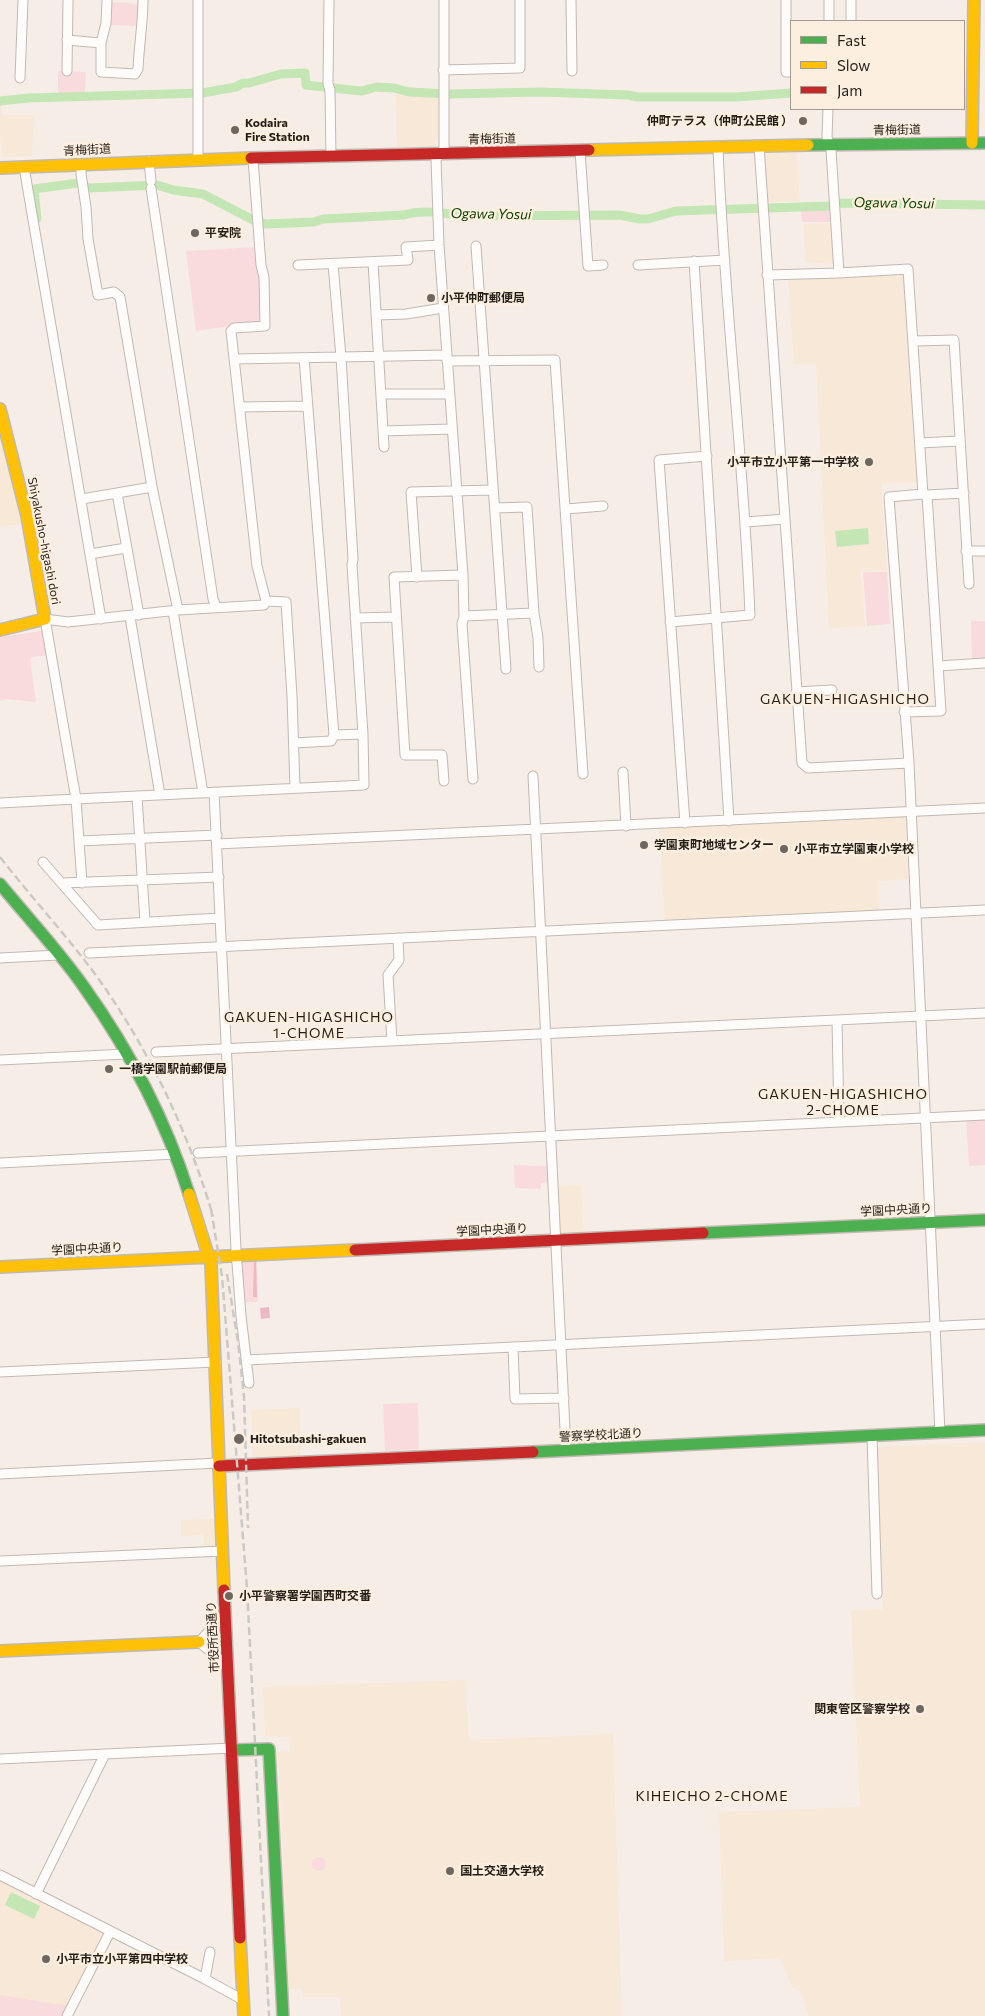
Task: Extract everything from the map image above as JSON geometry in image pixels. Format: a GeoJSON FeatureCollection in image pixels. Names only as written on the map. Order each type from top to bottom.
{"type":"FeatureCollection","features":[{"type":"Feature","properties":{"kind":"street"},"geometry":{"type":"LineString","coordinates":[[20,78],[23,0]]}},
{"type":"Feature","properties":{"kind":"street"},"geometry":{"type":"LineString","coordinates":[[67,71],[68,0]]}},
{"type":"Feature","properties":{"kind":"street"},"geometry":{"type":"LineString","coordinates":[[107,0],[106,23],[101,43],[100,72],[135,74],[138,69],[140,31],[143,26],[143,0]]}},
{"type":"Feature","properties":{"kind":"street"},"geometry":{"type":"LineString","coordinates":[[198,0],[198,159]]}},
{"type":"Feature","properties":{"kind":"street"},"geometry":{"type":"LineString","coordinates":[[329,0],[331,157]]}},
{"type":"Feature","properties":{"kind":"street"},"geometry":{"type":"LineString","coordinates":[[444,0],[444,149],[436,159],[439,245],[458,491],[463,576],[464,616],[462,624],[473,779]]}},
{"type":"Feature","properties":{"kind":"street"},"geometry":{"type":"LineString","coordinates":[[443,70],[520,68],[520,0]]}},
{"type":"Feature","properties":{"kind":"street"},"geometry":{"type":"LineString","coordinates":[[571,0],[572,71]]}},
{"type":"Feature","properties":{"kind":"street"},"geometry":{"type":"LineString","coordinates":[[786,0],[786,72],[790,72]]}},
{"type":"Feature","properties":{"kind":"street"},"geometry":{"type":"LineString","coordinates":[[829,0],[829,20]]}},
{"type":"Feature","properties":{"kind":"street"},"geometry":{"type":"LineString","coordinates":[[851,0],[851,20]]}},
{"type":"Feature","properties":{"kind":"street"},"geometry":{"type":"LineString","coordinates":[[972,143],[974,0]]}},
{"type":"Feature","properties":{"kind":"street"},"geometry":{"type":"LineString","coordinates":[[66,40],[101,43]]}},
{"type":"Feature","properties":{"kind":"street"},"geometry":{"type":"LineString","coordinates":[[828,110],[827,136],[831,150],[839,273]]}},
{"type":"Feature","properties":{"kind":"street","name":"青梅街道"},"geometry":{"type":"LineString","coordinates":[[0,168],[198,159],[758,146],[985,143]]}},
{"type":"Feature","properties":{"kind":"street"},"geometry":{"type":"LineString","coordinates":[[758,146],[802,762],[808,768],[909,763]]}},
{"type":"Feature","properties":{"kind":"street"},"geometry":{"type":"LineString","coordinates":[[670,622],[750,615],[746,522],[736,419],[718,147]]}},
{"type":"Feature","properties":{"kind":"street"},"geometry":{"type":"LineString","coordinates":[[580,151],[588,266],[603,265]]}},
{"type":"Feature","properties":{"kind":"street"},"geometry":{"type":"LineString","coordinates":[[253,159],[264,277],[265,326],[234,328],[231,331],[257,566],[266,601]]}},
{"type":"Feature","properties":{"kind":"street"},"geometry":{"type":"LineString","coordinates":[[149,161],[213,599],[216,607]]}},
{"type":"Feature","properties":{"kind":"street"},"geometry":{"type":"LineString","coordinates":[[81,164],[88,239],[98,295],[114,292],[120,297],[152,487],[176,611],[203,793]]}},
{"type":"Feature","properties":{"kind":"street"},"geometry":{"type":"LineString","coordinates":[[24,166],[101,619]]}},
{"type":"Feature","properties":{"kind":"street"},"geometry":{"type":"LineString","coordinates":[[298,265],[408,260],[406,247],[439,245]]}},
{"type":"Feature","properties":{"kind":"street"},"geometry":{"type":"LineString","coordinates":[[476,246],[506,669]]}},
{"type":"Feature","properties":{"kind":"street"},"geometry":{"type":"LineString","coordinates":[[638,265],[725,260]]}},
{"type":"Feature","properties":{"kind":"street"},"geometry":{"type":"LineString","coordinates":[[694,261],[729,821]]}},
{"type":"Feature","properties":{"kind":"street"},"geometry":{"type":"LineString","coordinates":[[373,262],[384,447]]}},
{"type":"Feature","properties":{"kind":"street"},"geometry":{"type":"LineString","coordinates":[[0,803],[364,785],[363,734],[352,565],[354,559],[333,264]]}},
{"type":"Feature","properties":{"kind":"street"},"geometry":{"type":"LineString","coordinates":[[767,275],[908,269],[942,711],[904,712]]}},
{"type":"Feature","properties":{"kind":"street"},"geometry":{"type":"LineString","coordinates":[[376,315],[406,314],[444,308]]}},
{"type":"Feature","properties":{"kind":"street"},"geometry":{"type":"LineString","coordinates":[[914,341],[954,340],[969,584]]}},
{"type":"Feature","properties":{"kind":"street"},"geometry":{"type":"LineString","coordinates":[[234,359],[378,356],[483,360],[555,360],[583,774]]}},
{"type":"Feature","properties":{"kind":"street"},"geometry":{"type":"LineString","coordinates":[[294,743],[331,741],[334,735],[304,358]]}},
{"type":"Feature","properties":{"kind":"street"},"geometry":{"type":"LineString","coordinates":[[380,394],[450,394]]}},
{"type":"Feature","properties":{"kind":"street"},"geometry":{"type":"LineString","coordinates":[[240,406],[307,406]]}},
{"type":"Feature","properties":{"kind":"street","name":"Shiyakusho-higashi dori"},"geometry":{"type":"LineString","coordinates":[[0,409],[27,516],[45,619]]}},
{"type":"Feature","properties":{"kind":"street"},"geometry":{"type":"LineString","coordinates":[[383,431],[452,429]]}},
{"type":"Feature","properties":{"kind":"street"},"geometry":{"type":"LineString","coordinates":[[920,444],[960,441]]}},
{"type":"Feature","properties":{"kind":"street"},"geometry":{"type":"LineString","coordinates":[[685,823],[659,460],[707,456]]}},
{"type":"Feature","properties":{"kind":"street"},"geometry":{"type":"LineString","coordinates":[[82,499],[152,487]]}},
{"type":"Feature","properties":{"kind":"street"},"geometry":{"type":"LineString","coordinates":[[417,577],[411,492],[493,490]]}},
{"type":"Feature","properties":{"kind":"street"},"geometry":{"type":"LineString","coordinates":[[117,492],[160,795]]}},
{"type":"Feature","properties":{"kind":"street"},"geometry":{"type":"LineString","coordinates":[[940,1433],[909,763],[889,497],[964,493]]}},
{"type":"Feature","properties":{"kind":"street"},"geometry":{"type":"LineString","coordinates":[[566,509],[603,506]]}},
{"type":"Feature","properties":{"kind":"street"},"geometry":{"type":"LineString","coordinates":[[495,508],[527,507],[539,667]]}},
{"type":"Feature","properties":{"kind":"street"},"geometry":{"type":"LineString","coordinates":[[746,522],[785,519]]}},
{"type":"Feature","properties":{"kind":"street"},"geometry":{"type":"LineString","coordinates":[[90,554],[126,548]]}},
{"type":"Feature","properties":{"kind":"street"},"geometry":{"type":"LineString","coordinates":[[966,552],[985,551]]}},
{"type":"Feature","properties":{"kind":"street"},"geometry":{"type":"LineString","coordinates":[[444,781],[442,755],[405,755],[394,577],[463,576]]}},
{"type":"Feature","properties":{"kind":"street"},"geometry":{"type":"LineString","coordinates":[[0,630],[45,619],[68,622],[216,607],[264,605],[266,601]]}},
{"type":"Feature","properties":{"kind":"street"},"geometry":{"type":"LineString","coordinates":[[266,601],[286,602],[295,788]]}},
{"type":"Feature","properties":{"kind":"street"},"geometry":{"type":"LineString","coordinates":[[464,616],[534,613]]}},
{"type":"Feature","properties":{"kind":"street"},"geometry":{"type":"LineString","coordinates":[[355,618],[396,617]]}},
{"type":"Feature","properties":{"kind":"street"},"geometry":{"type":"LineString","coordinates":[[45,619],[76,799],[82,882]]}},
{"type":"Feature","properties":{"kind":"street"},"geometry":{"type":"LineString","coordinates":[[938,666],[985,662]]}},
{"type":"Feature","properties":{"kind":"street"},"geometry":{"type":"LineString","coordinates":[[796,692],[832,690]]}},
{"type":"Feature","properties":{"kind":"street"},"geometry":{"type":"LineString","coordinates":[[334,735],[363,734]]}},
{"type":"Feature","properties":{"kind":"street"},"geometry":{"type":"LineString","coordinates":[[622,772],[626,826]]}},
{"type":"Feature","properties":{"kind":"street"},"geometry":{"type":"LineString","coordinates":[[533,776],[566,1450]]}},
{"type":"Feature","properties":{"kind":"street"},"geometry":{"type":"LineString","coordinates":[[214,792],[227,1049],[230,1151],[241,1316],[249,1383]]}},
{"type":"Feature","properties":{"kind":"street"},"geometry":{"type":"LineString","coordinates":[[137,796],[145,922]]}},
{"type":"Feature","properties":{"kind":"street"},"geometry":{"type":"LineString","coordinates":[[79,841],[139,838],[217,840],[626,826],[985,808]]}},
{"type":"Feature","properties":{"kind":"street"},"geometry":{"type":"LineString","coordinates":[[44,862],[98,924],[220,918]]}},
{"type":"Feature","properties":{"kind":"street"},"geometry":{"type":"LineString","coordinates":[[62,883],[218,877]]}},
{"type":"Feature","properties":{"kind":"street","name":"市役所西通り"},"geometry":{"type":"LineString","coordinates":[[0,884],[84,987],[127,1054],[176,1154],[211,1264],[216,1362],[218,1464],[244,2016]]}},
{"type":"Feature","properties":{"kind":"street"},"geometry":{"type":"LineString","coordinates":[[89,953],[985,910]]}},
{"type":"Feature","properties":{"kind":"street"},"geometry":{"type":"LineString","coordinates":[[392,1041],[388,976],[399,960],[398,938]]}},
{"type":"Feature","properties":{"kind":"street"},"geometry":{"type":"LineString","coordinates":[[0,958],[58,955]]}},
{"type":"Feature","properties":{"kind":"street"},"geometry":{"type":"LineString","coordinates":[[156,1052],[985,1012]]}},
{"type":"Feature","properties":{"kind":"street"},"geometry":{"type":"LineString","coordinates":[[837,1020],[839,1122]]}},
{"type":"Feature","properties":{"kind":"street"},"geometry":{"type":"LineString","coordinates":[[0,1060],[127,1054]]}},
{"type":"Feature","properties":{"kind":"street"},"geometry":{"type":"LineString","coordinates":[[198,1153],[985,1115]]}},
{"type":"Feature","properties":{"kind":"street"},"geometry":{"type":"LineString","coordinates":[[0,1162],[176,1154]]}},
{"type":"Feature","properties":{"kind":"street","name":"学園中央通り"},"geometry":{"type":"LineString","coordinates":[[0,1267],[985,1220]]}},
{"type":"Feature","properties":{"kind":"street"},"geometry":{"type":"LineString","coordinates":[[247,1360],[985,1324]]}},
{"type":"Feature","properties":{"kind":"street"},"geometry":{"type":"LineString","coordinates":[[514,1347],[515,1399],[564,1398]]}},
{"type":"Feature","properties":{"kind":"street"},"geometry":{"type":"LineString","coordinates":[[0,1372],[216,1362]]}},
{"type":"Feature","properties":{"kind":"street","name":"警察学校北通り"},"geometry":{"type":"LineString","coordinates":[[218,1464],[985,1430]]}},
{"type":"Feature","properties":{"kind":"street"},"geometry":{"type":"LineString","coordinates":[[872,1436],[877,1594]]}},
{"type":"Feature","properties":{"kind":"street"},"geometry":{"type":"LineString","coordinates":[[0,1474],[218,1464]]}},
{"type":"Feature","properties":{"kind":"street"},"geometry":{"type":"LineString","coordinates":[[0,1561],[223,1551]]}},
{"type":"Feature","properties":{"kind":"street"},"geometry":{"type":"LineString","coordinates":[[199,1642],[225,1614]]}},
{"type":"Feature","properties":{"kind":"street"},"geometry":{"type":"LineString","coordinates":[[0,1651],[199,1642],[228,1666]]}},
{"type":"Feature","properties":{"kind":"street"},"geometry":{"type":"LineString","coordinates":[[0,1759],[269,1749],[282,2016]]}},
{"type":"Feature","properties":{"kind":"street"},"geometry":{"type":"LineString","coordinates":[[36,1894],[106,1754]]}},
{"type":"Feature","properties":{"kind":"street"},"geometry":{"type":"LineString","coordinates":[[0,1875],[206,1979],[243,2000]]}},
{"type":"Feature","properties":{"kind":"street"},"geometry":{"type":"LineString","coordinates":[[67,2016],[110,1932]]}},
{"type":"Feature","properties":{"kind":"street"},"geometry":{"type":"LineString","coordinates":[[206,1979],[210,1952]]}},
{"type":"Feature","properties":{"kind":"shaded area"},"geometry":{"type":"Polygon","coordinates":[[[111,2],[140,4],[139,26],[110,25],[111,2]]]}},
{"type":"Feature","properties":{"kind":"shaded area"},"geometry":{"type":"Polygon","coordinates":[[[58,71],[86,72],[85,92],[58,94],[58,71]]]}},
{"type":"Feature","properties":{"kind":"shaded area"},"geometry":{"type":"Polygon","coordinates":[[[396,94],[440,95],[441,137],[436,137],[435,147],[397,147],[396,94]]]}},
{"type":"Feature","properties":{"kind":"shaded area"},"geometry":{"type":"Polygon","coordinates":[[[0,103],[2,103],[2,115],[34,115],[32,156],[2,157],[1,127],[0,158],[0,103]]]}},
{"type":"Feature","properties":{"kind":"shaded area"},"geometry":{"type":"Polygon","coordinates":[[[797,153],[800,201],[766,202],[762,154],[797,153]]]}},
{"type":"Feature","properties":{"kind":"shaded area"},"geometry":{"type":"Polygon","coordinates":[[[801,209],[832,209],[832,222],[802,222],[801,209]]]}},
{"type":"Feature","properties":{"kind":"shaded area"},"geometry":{"type":"Polygon","coordinates":[[[833,223],[836,264],[806,262],[803,224],[833,223]]]}},
{"type":"Feature","properties":{"kind":"shaded area"},"geometry":{"type":"Polygon","coordinates":[[[257,247],[264,324],[196,331],[186,251],[257,247]]]}},
{"type":"Feature","properties":{"kind":"shaded area","name":"小平市立小平第一中学校"},"geometry":{"type":"Polygon","coordinates":[[[904,272],[918,482],[881,483],[887,570],[861,571],[865,626],[829,628],[816,364],[794,364],[788,278],[904,272]]]}},
{"type":"Feature","properties":{"kind":"shaded area"},"geometry":{"type":"Polygon","coordinates":[[[0,435],[22,524],[0,527],[0,435]]]}},
{"type":"Feature","properties":{"kind":"shaded area"},"geometry":{"type":"Polygon","coordinates":[[[868,528],[869,544],[837,547],[835,531],[868,528]]]}},
{"type":"Feature","properties":{"kind":"shaded area"},"geometry":{"type":"Polygon","coordinates":[[[863,572],[887,572],[890,624],[867,626],[863,572]]]}},
{"type":"Feature","properties":{"kind":"shaded area"},"geometry":{"type":"Polygon","coordinates":[[[971,621],[985,621],[985,660],[972,660],[971,621]]]}},
{"type":"Feature","properties":{"kind":"shaded area"},"geometry":{"type":"Polygon","coordinates":[[[42,631],[46,633],[49,655],[32,657],[30,660],[36,702],[6,699],[0,701],[0,637],[42,631]]]}},
{"type":"Feature","properties":{"kind":"shaded area","name":"小平市立学園東小学校"},"geometry":{"type":"Polygon","coordinates":[[[906,816],[908,879],[878,881],[879,912],[665,921],[659,826],[906,816]]]}},
{"type":"Feature","properties":{"kind":"shaded area"},"geometry":{"type":"Polygon","coordinates":[[[985,1118],[985,1165],[969,1166],[966,1119],[985,1118]]]}},
{"type":"Feature","properties":{"kind":"shaded area"},"geometry":{"type":"Polygon","coordinates":[[[514,1165],[548,1166],[548,1182],[541,1183],[541,1189],[515,1188],[514,1165]]]}},
{"type":"Feature","properties":{"kind":"shaded area"},"geometry":{"type":"Polygon","coordinates":[[[581,1185],[583,1233],[560,1233],[557,1187],[581,1185]]]}},
{"type":"Feature","properties":{"kind":"shaded area"},"geometry":{"type":"Polygon","coordinates":[[[254,1259],[256,1259],[257,1297],[253,1297],[254,1259]]]}},
{"type":"Feature","properties":{"kind":"shaded area"},"geometry":{"type":"Polygon","coordinates":[[[257,1259],[258,1302],[240,1302],[237,1260],[257,1259]]]}},
{"type":"Feature","properties":{"kind":"shaded area"},"geometry":{"type":"Polygon","coordinates":[[[269,1307],[270,1318],[261,1319],[260,1308],[269,1307]]]}},
{"type":"Feature","properties":{"kind":"shaded area"},"geometry":{"type":"Polygon","coordinates":[[[418,1403],[419,1449],[385,1451],[383,1404],[418,1403]]]}},
{"type":"Feature","properties":{"kind":"shaded area"},"geometry":{"type":"Polygon","coordinates":[[[300,1408],[301,1456],[252,1458],[251,1410],[300,1408]]]}},
{"type":"Feature","properties":{"kind":"shaded area","name":"関東管区警察学校"},"geometry":{"type":"Polygon","coordinates":[[[985,1442],[985,2016],[809,2016],[800,1991],[792,1987],[780,1958],[724,1961],[719,1812],[860,1807],[851,1611],[883,1609],[877,1447],[985,1442]]]}},
{"type":"Feature","properties":{"kind":"shaded area"},"geometry":{"type":"Polygon","coordinates":[[[181,1520],[215,1520],[215,1549],[204,1549],[203,1535],[181,1536],[181,1520]]]}},
{"type":"Feature","properties":{"kind":"shaded area"},"geometry":{"type":"Polygon","coordinates":[[[219,1627],[220,1652],[206,1641],[219,1627]]]}},
{"type":"Feature","properties":{"kind":"shaded area","name":"国土交通大学校"},"geometry":{"type":"Polygon","coordinates":[[[465,1680],[469,1740],[613,1734],[622,2016],[341,2016],[340,1997],[303,1997],[303,1989],[289,1989],[278,1752],[290,1751],[289,1737],[265,1736],[263,1687],[465,1680]]]}},
{"type":"Feature","properties":{"kind":"shaded area"},"geometry":{"type":"Polygon","coordinates":[[[316,1857],[322,1857],[326,1864],[322,1871],[316,1871],[312,1867],[312,1861],[316,1857]]]}},
{"type":"Feature","properties":{"kind":"shaded area","name":"小平市立小平第四中学校"},"geometry":{"type":"Polygon","coordinates":[[[0,1879],[106,1933],[64,2016],[0,2016],[0,1879]]]}},
{"type":"Feature","properties":{"kind":"shaded area"},"geometry":{"type":"Polygon","coordinates":[[[11,1892],[40,1906],[34,1919],[5,1905],[11,1892]]]}},
{"type":"Feature","properties":{"kind":"shaded area"},"geometry":{"type":"Polygon","coordinates":[[[0,1995],[69,2006],[64,2016],[0,2016],[0,1995]]]}},
{"type":"Feature","properties":{"kind":"waterway"},"geometry":{"type":"LineString","coordinates":[[0,101],[29,98],[202,93],[236,87],[243,83],[281,74],[305,73],[306,85],[362,91],[376,87],[394,88],[409,92],[450,94],[540,92],[638,97],[736,97],[790,93]]}},
{"type":"Feature","properties":{"kind":"waterway","name":"Ogawa Yosui"},"geometry":{"type":"LineString","coordinates":[[37,219],[34,189],[78,183],[89,188],[157,185],[173,190],[203,194],[253,220],[266,224],[314,222],[323,219],[404,215],[425,212],[462,216],[619,215],[648,219],[676,211],[830,206],[841,203],[985,205]]}},
{"type":"Feature","properties":{"kind":"railway"},"geometry":{"type":"LineString","coordinates":[[0,857],[86,962],[117,1005],[150,1063],[179,1122],[192,1153],[213,1216]]}},
{"type":"Feature","properties":{"kind":"railway"},"geometry":{"type":"LineString","coordinates":[[211,1209],[222,1276],[247,1588],[269,2016]]}},
{"type":"Feature","properties":{"kind":"railway"},"geometry":{"type":"LineString","coordinates":[[227,1274],[238,1342],[244,1396],[248,1528]]}},
{"type":"Feature","properties":{"kind":"traffic: fast"},"geometry":{"type":"LineString","coordinates":[[808,145],[985,143]]}},
{"type":"Feature","properties":{"kind":"traffic: fast"},"geometry":{"type":"LineString","coordinates":[[0,884],[74,974],[116,1036],[158,1113],[189,1194]]}},
{"type":"Feature","properties":{"kind":"traffic: fast"},"geometry":{"type":"LineString","coordinates":[[703,1233],[985,1220]]}},
{"type":"Feature","properties":{"kind":"traffic: fast"},"geometry":{"type":"LineString","coordinates":[[533,1452],[985,1430]]}},
{"type":"Feature","properties":{"kind":"traffic: fast"},"geometry":{"type":"LineString","coordinates":[[232,1750],[269,1749],[283,2016]]}},
{"type":"Feature","properties":{"kind":"traffic: slow"},"geometry":{"type":"LineString","coordinates":[[972,143],[974,0]]}},
{"type":"Feature","properties":{"kind":"traffic: slow"},"geometry":{"type":"LineString","coordinates":[[589,150],[808,145]]}},
{"type":"Feature","properties":{"kind":"traffic: slow"},"geometry":{"type":"LineString","coordinates":[[0,168],[251,158]]}},
{"type":"Feature","properties":{"kind":"traffic: slow"},"geometry":{"type":"LineString","coordinates":[[0,409],[27,516],[45,619],[0,630]]}},
{"type":"Feature","properties":{"kind":"traffic: slow"},"geometry":{"type":"LineString","coordinates":[[189,1194],[211,1264],[224,1590]]}},
{"type":"Feature","properties":{"kind":"traffic: slow"},"geometry":{"type":"LineString","coordinates":[[0,1267],[355,1250]]}},
{"type":"Feature","properties":{"kind":"traffic: slow"},"geometry":{"type":"LineString","coordinates":[[0,1651],[199,1642]]}},
{"type":"Feature","properties":{"kind":"traffic: slow"},"geometry":{"type":"LineString","coordinates":[[240,1938],[244,2016]]}},
{"type":"Feature","properties":{"kind":"traffic: jam"},"geometry":{"type":"LineString","coordinates":[[251,158],[589,150]]}},
{"type":"Feature","properties":{"kind":"traffic: jam"},"geometry":{"type":"LineString","coordinates":[[355,1250],[703,1233]]}},
{"type":"Feature","properties":{"kind":"traffic: jam"},"geometry":{"type":"LineString","coordinates":[[219,1466],[533,1452]]}},
{"type":"Feature","properties":{"kind":"traffic: jam"},"geometry":{"type":"LineString","coordinates":[[224,1590],[240,1938]]}},
{"type":"Feature","properties":{"kind":"place","name":"仲町テラス（仲町公民館 ）"},"geometry":{"type":"Point","coordinates":[803,121]}},
{"type":"Feature","properties":{"kind":"place","name":"Kodaira Fire Station"},"geometry":{"type":"Point","coordinates":[235,130]}},
{"type":"Feature","properties":{"kind":"place","name":"平安院"},"geometry":{"type":"Point","coordinates":[195,233]}},
{"type":"Feature","properties":{"kind":"place","name":"小平仲町郵便局"},"geometry":{"type":"Point","coordinates":[431,298]}},
{"type":"Feature","properties":{"kind":"place","name":"小平市立小平第一中学校"},"geometry":{"type":"Point","coordinates":[869,462]}},
{"type":"Feature","properties":{"kind":"place","name":"学園東町地域センター"},"geometry":{"type":"Point","coordinates":[644,845]}},
{"type":"Feature","properties":{"kind":"place","name":"小平市立学園東小学校"},"geometry":{"type":"Point","coordinates":[784,849]}},
{"type":"Feature","properties":{"kind":"place","name":"一橋学園駅前郵便局"},"geometry":{"type":"Point","coordinates":[109,1069]}},
{"type":"Feature","properties":{"kind":"place","name":"Hitotsubashi-gakuen"},"geometry":{"type":"Point","coordinates":[239,1439]}},
{"type":"Feature","properties":{"kind":"place","name":"小平警察署学園西町交番"},"geometry":{"type":"Point","coordinates":[229,1596]}},
{"type":"Feature","properties":{"kind":"place","name":"関東管区警察学校"},"geometry":{"type":"Point","coordinates":[920,1709]}},
{"type":"Feature","properties":{"kind":"place","name":"国土交通大学校"},"geometry":{"type":"Point","coordinates":[450,1871]}},
{"type":"Feature","properties":{"kind":"place","name":"小平市立小平第四中学校"},"geometry":{"type":"Point","coordinates":[46,1959]}},
{"type":"Feature","properties":{"kind":"district","name":"GAKUEN-HIGASHICHO"},"geometry":{"type":"Point","coordinates":[845,699]}},
{"type":"Feature","properties":{"kind":"district","name":"GAKUEN-HIGASHICHO 1-CHOME"},"geometry":{"type":"Point","coordinates":[309,1026]}},
{"type":"Feature","properties":{"kind":"district","name":"GAKUEN-HIGASHICHO 2-CHOME"},"geometry":{"type":"Point","coordinates":[843,1102]}},
{"type":"Feature","properties":{"kind":"district","name":"KIHEICHO 2-CHOME"},"geometry":{"type":"Point","coordinates":[712,1796]}}]}
